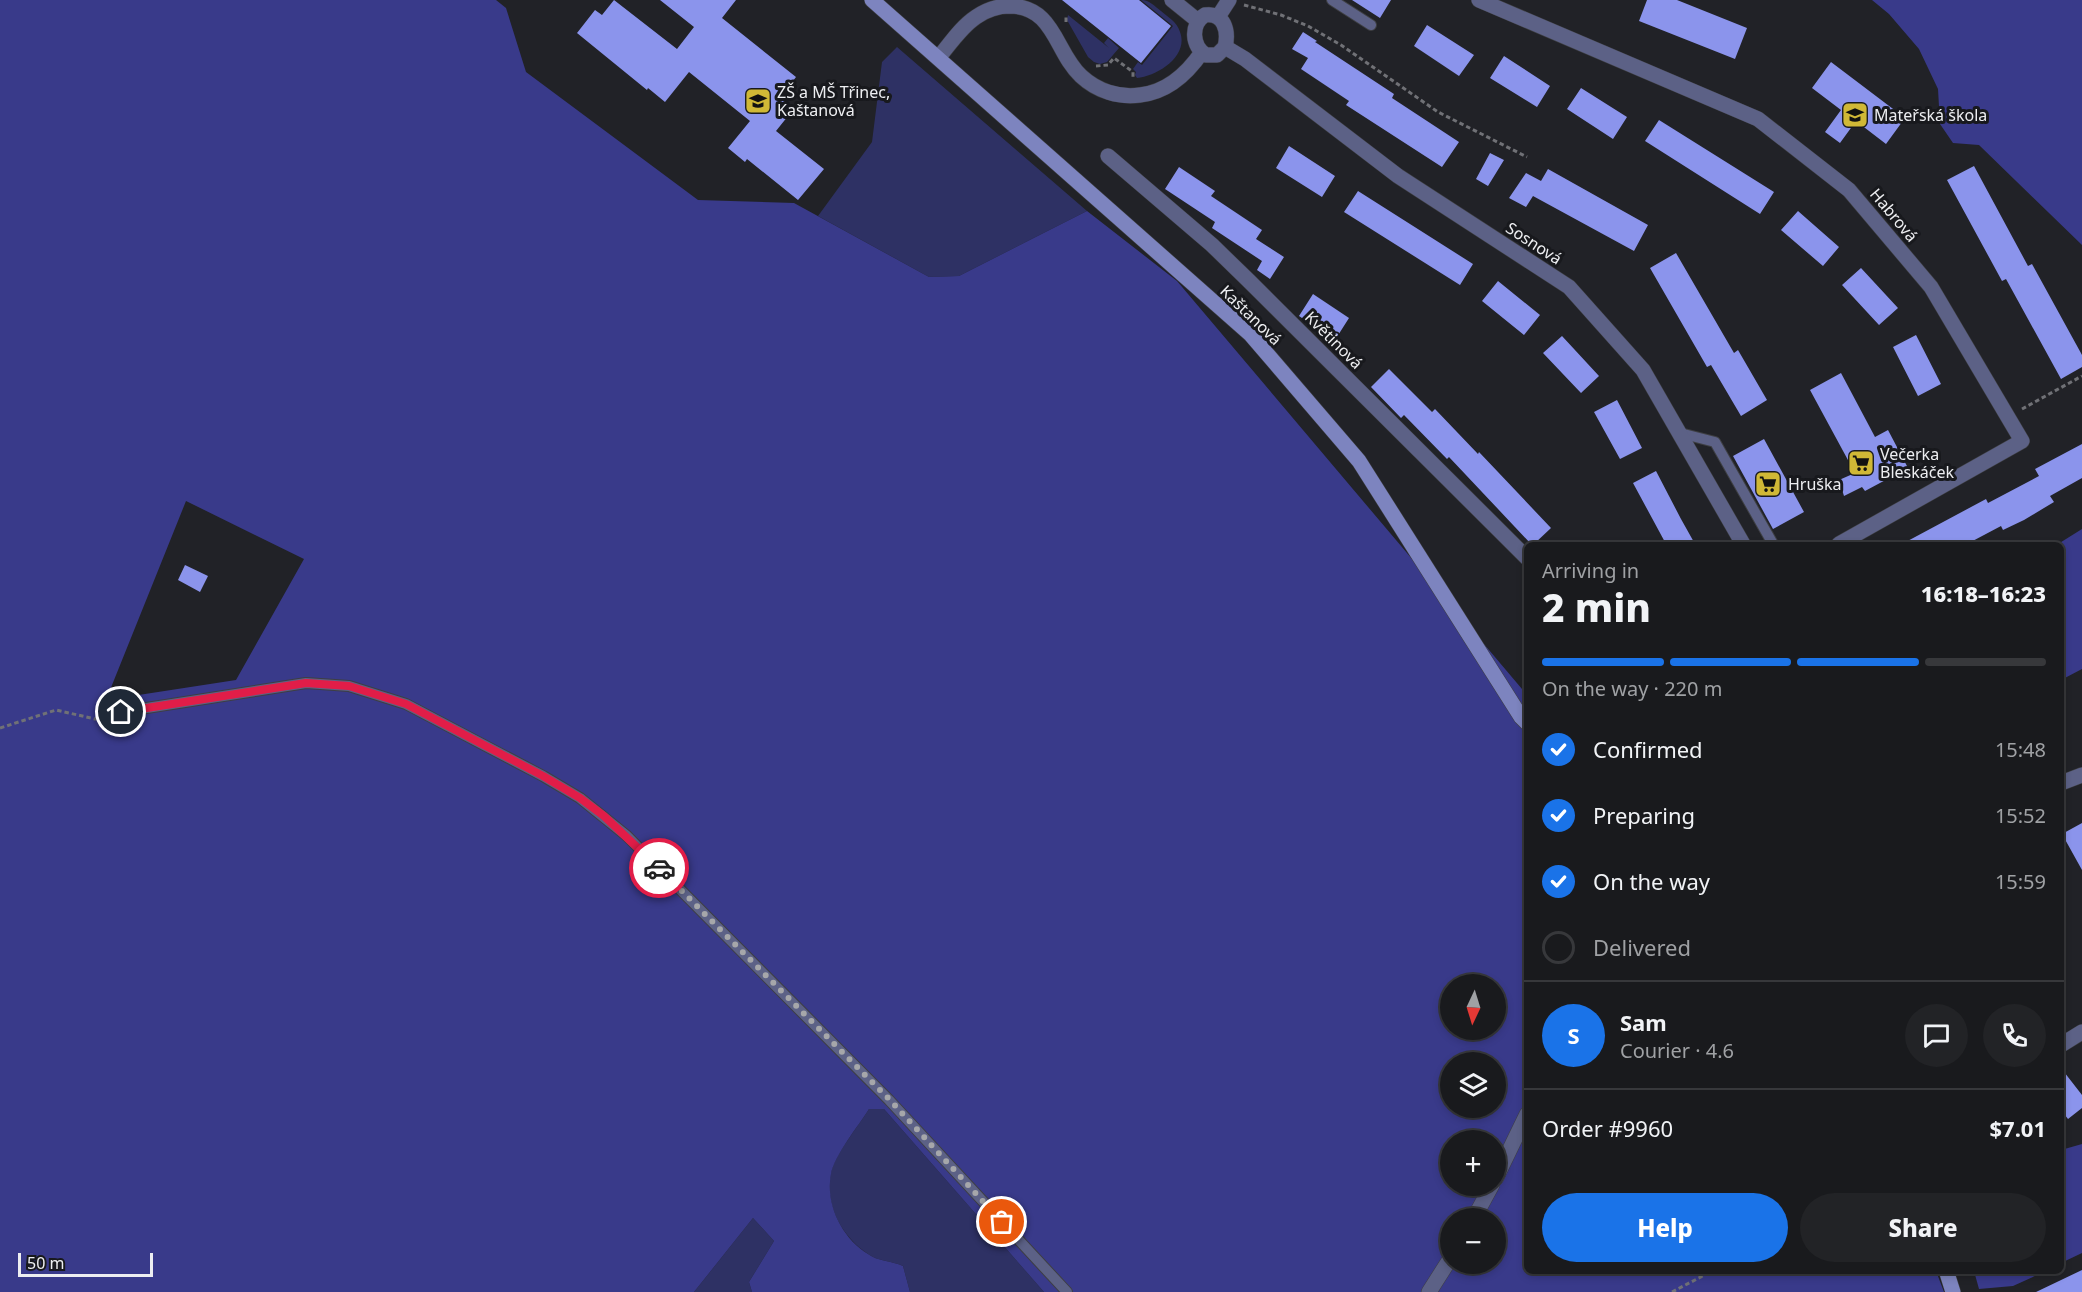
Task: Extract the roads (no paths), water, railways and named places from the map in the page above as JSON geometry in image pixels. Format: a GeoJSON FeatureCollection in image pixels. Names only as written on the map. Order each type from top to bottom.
{"type":"FeatureCollection","features":[{"type":"Feature","properties":{"kind":"street","name":"Kaštanová"},"geometry":{"type":"LineString","coordinates":[[872,0],[1251,335],[1359,461],[1524,719]]}},
{"type":"Feature","properties":{"kind":"street"},"geometry":{"type":"LineString","coordinates":[[1172,0],[1198,21]]}},
{"type":"Feature","properties":{"kind":"street","name":"Habrová"},"geometry":{"type":"LineString","coordinates":[[1479,0],[1758,119],[1849,190],[1931,287],[2022,441],[1843,542]]}},
{"type":"Feature","properties":{"kind":"street"},"geometry":{"type":"LineString","coordinates":[[1218,17],[1234,2]]}},
{"type":"Feature","properties":{"kind":"street"},"geometry":{"type":"LineString","coordinates":[[939,57],[976,17],[1004,6],[1024,9],[1040,16],[1082,77],[1095,87],[1113,94],[1141,95],[1163,88],[1183,75],[1202,52]]}},
{"type":"Feature","properties":{"kind":"street"},"geometry":{"type":"LineString","coordinates":[[1209,14],[1218,17],[1226,28],[1225,46],[1217,55],[1206,55],[1195,38],[1198,21],[1209,14]]}},
{"type":"Feature","properties":{"kind":"street","name":"Sosnová"},"geometry":{"type":"LineString","coordinates":[[1225,46],[1398,176],[1569,287],[1643,370],[1742,542]]}},
{"type":"Feature","properties":{"kind":"street","name":"Květinová"},"geometry":{"type":"LineString","coordinates":[[1108,156],[1212,245],[1249,280],[1524,555]]}},
{"type":"Feature","properties":{"kind":"street"},"geometry":{"type":"LineString","coordinates":[[2064,782],[2082,775]]}},
{"type":"Feature","properties":{"kind":"street"},"geometry":{"type":"LineString","coordinates":[[2064,1043],[2082,1032]]}},
{"type":"Feature","properties":{"kind":"street"},"geometry":{"type":"LineString","coordinates":[[1506,1157],[1524,1120]]}},
{"type":"Feature","properties":{"kind":"street"},"geometry":{"type":"LineString","coordinates":[[1429,1292],[1440,1274]]}},
{"type":"Feature","properties":{"kind":"street"},"geometry":{"type":"LineString","coordinates":[[1947,1274],[1953,1292]]}},
{"type":"Feature","properties":{"kind":"lane"},"geometry":{"type":"LineString","coordinates":[[1332,0],[1371,25]]}},
{"type":"Feature","properties":{"kind":"lane"},"geometry":{"type":"LineString","coordinates":[[1680,433],[1715,442],[1772,542]]}},
{"type":"Feature","properties":{"kind":"lane"},"geometry":{"type":"LineString","coordinates":[[121,712],[306,683],[349,686],[406,704],[580,798],[627,836],[890,1100],[1067,1292]]}},
{"type":"Feature","properties":{"kind":"place","name":"ZŠ a MŠ Třinec, Kaštanová"},"geometry":{"type":"Point","coordinates":[758,101]}},
{"type":"Feature","properties":{"kind":"place","name":"Mateřská škola"},"geometry":{"type":"Point","coordinates":[1855,115]}},
{"type":"Feature","properties":{"kind":"place","name":"Večerka Bleskáček"},"geometry":{"type":"Point","coordinates":[1861,463]}},
{"type":"Feature","properties":{"kind":"place","name":"Hruška"},"geometry":{"type":"Point","coordinates":[1768,484]}}]}
